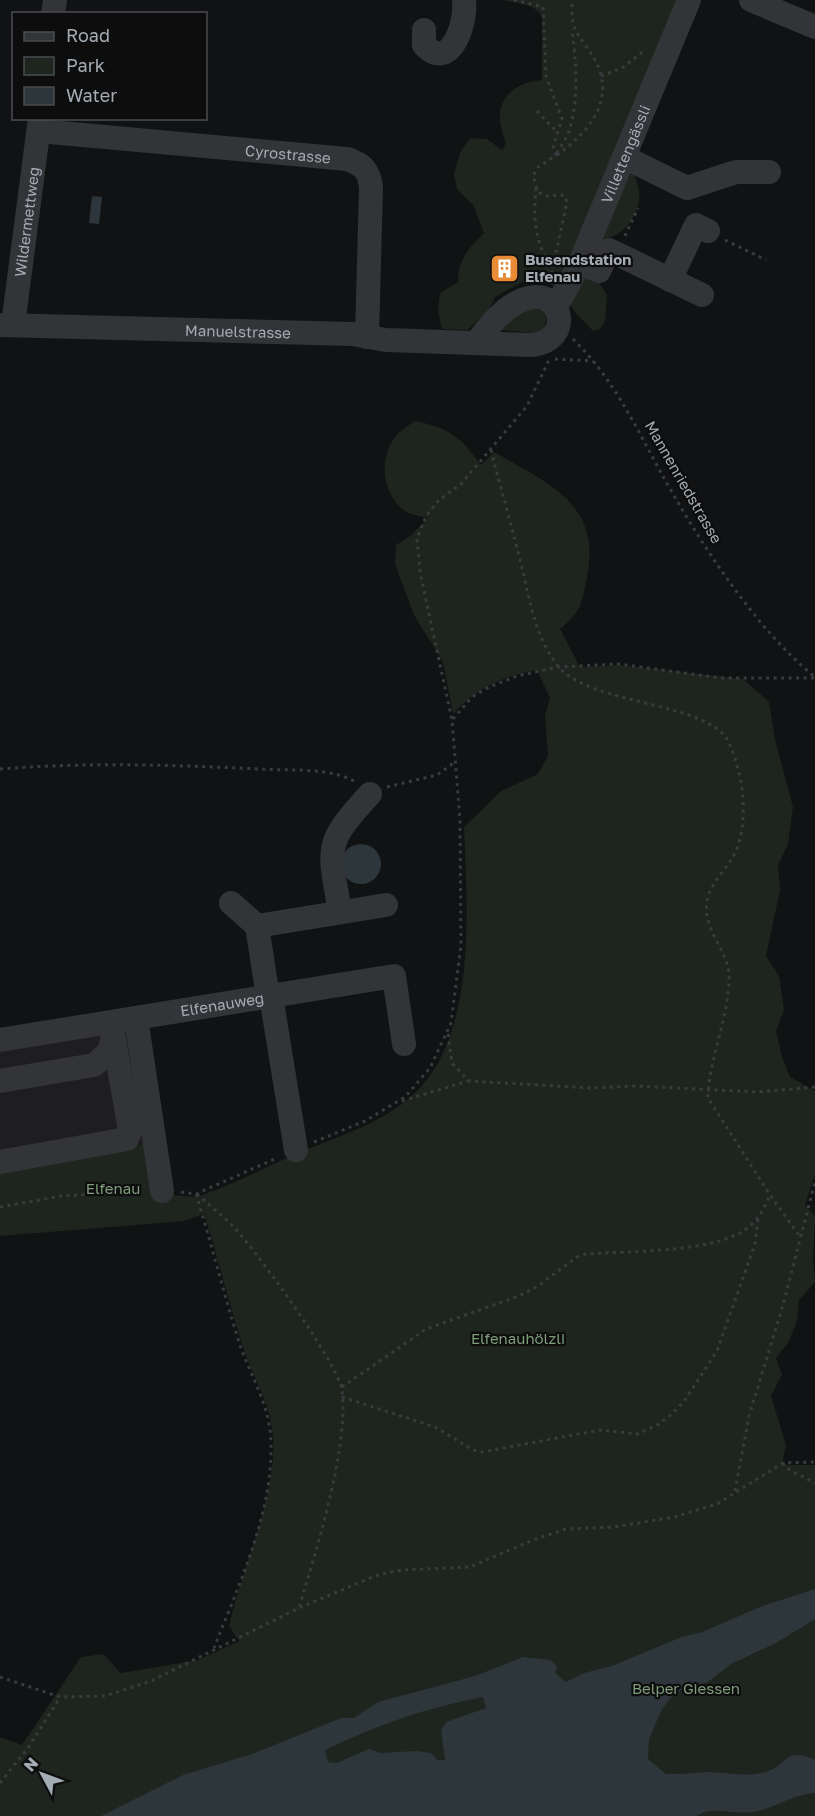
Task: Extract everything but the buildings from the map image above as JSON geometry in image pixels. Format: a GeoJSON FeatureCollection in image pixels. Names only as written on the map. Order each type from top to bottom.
{"type":"FeatureCollection","features":[{"type":"Feature","properties":{"kind":"street"},"geometry":{"type":"LineString","coordinates":[[424,30],[424,45],[429,51],[438,54],[448,51],[456,43],[465,9],[464,0]]}},
{"type":"Feature","properties":{"kind":"street","name":"Villettengässli"},"geometry":{"type":"LineString","coordinates":[[553,333],[689,0]]}},
{"type":"Feature","properties":{"kind":"street"},"geometry":{"type":"LineString","coordinates":[[751,0],[815,27]]}},
{"type":"Feature","properties":{"kind":"street","name":"Wildermettweg"},"geometry":{"type":"LineString","coordinates":[[7,325],[40,125]]}},
{"type":"Feature","properties":{"kind":"street","name":"Cyrostrasse"},"geometry":{"type":"LineString","coordinates":[[40,125],[357,162],[370,177],[371,187],[367,337]]}},
{"type":"Feature","properties":{"kind":"street"},"geometry":{"type":"LineString","coordinates":[[624,157],[687,188],[736,172],[769,172]]}},
{"type":"Feature","properties":{"kind":"street"},"geometry":{"type":"LineString","coordinates":[[670,280],[696,225],[708,231]]}},
{"type":"Feature","properties":{"kind":"street"},"geometry":{"type":"LineString","coordinates":[[580,263],[599,271],[609,250],[702,295]]}},
{"type":"Feature","properties":{"kind":"street"},"geometry":{"type":"LineString","coordinates":[[477,342],[496,317],[523,298],[542,297],[553,333]]}},
{"type":"Feature","properties":{"kind":"street","name":"Manuelstrasse"},"geometry":{"type":"LineString","coordinates":[[7,325],[535,345],[553,333]]}},
{"type":"Feature","properties":{"kind":"street"},"geometry":{"type":"LineString","coordinates":[[340,912],[332,864],[332,844],[344,823],[370,794]]}},
{"type":"Feature","properties":{"kind":"street"},"geometry":{"type":"LineString","coordinates":[[231,903],[257,926],[386,905]]}},
{"type":"Feature","properties":{"kind":"street","name":"Elfenauweg"},"geometry":{"type":"LineString","coordinates":[[0,1040],[112,1028],[136,1018],[270,996],[257,926]]}},
{"type":"Feature","properties":{"kind":"street"},"geometry":{"type":"LineString","coordinates":[[296,1150],[270,996],[394,976],[404,1044]]}},
{"type":"Feature","properties":{"kind":"street"},"geometry":{"type":"LineString","coordinates":[[136,1018],[162,1191]]}},
{"type":"Feature","properties":{"kind":"street"},"geometry":{"type":"LineString","coordinates":[[0,1081],[97,1064],[112,1048],[112,1028]]}},
{"type":"Feature","properties":{"kind":"street"},"geometry":{"type":"LineString","coordinates":[[0,1162],[127,1139],[130,1131],[112,1028]]}},
{"type":"Feature","properties":{"kind":"path"},"geometry":{"type":"LineString","coordinates":[[514,0],[543,7],[546,76],[562,119],[553,146],[556,155]]}},
{"type":"Feature","properties":{"kind":"path"},"geometry":{"type":"LineString","coordinates":[[556,155],[570,129],[574,99],[576,76],[572,0]]}},
{"type":"Feature","properties":{"kind":"path"},"geometry":{"type":"LineString","coordinates":[[556,280],[540,250],[533,218],[536,187],[534,171],[584,134],[596,117],[602,96],[601,76],[592,56],[572,25]]}},
{"type":"Feature","properties":{"kind":"path"},"geometry":{"type":"LineString","coordinates":[[601,76],[622,68],[642,53]]}},
{"type":"Feature","properties":{"kind":"path"},"geometry":{"type":"LineString","coordinates":[[537,111],[557,132]]}},
{"type":"Feature","properties":{"kind":"path"},"geometry":{"type":"LineString","coordinates":[[536,187],[538,192],[546,196],[564,195],[567,202],[556,253],[550,267]]}},
{"type":"Feature","properties":{"kind":"path"},"geometry":{"type":"LineString","coordinates":[[616,254],[638,208]]}},
{"type":"Feature","properties":{"kind":"path"},"geometry":{"type":"LineString","coordinates":[[708,231],[766,260]]}},
{"type":"Feature","properties":{"kind":"path"},"geometry":{"type":"LineString","coordinates":[[0,769],[102,763],[297,771],[344,776],[356,782],[370,794],[391,786],[437,775],[455,762],[452,720],[420,572],[417,539],[426,516],[439,500],[461,484],[527,406],[553,333],[594,361]]}},
{"type":"Feature","properties":{"kind":"path","name":"Mannenriedstrasse"},"geometry":{"type":"LineString","coordinates":[[553,333],[594,361],[610,380],[631,414],[694,531],[771,635],[789,656],[815,678]]}},
{"type":"Feature","properties":{"kind":"path"},"geometry":{"type":"LineString","coordinates":[[491,450],[534,620],[558,667],[573,678],[599,689],[702,721],[720,731],[729,742],[738,772],[743,808],[742,831],[734,856],[707,897],[706,918],[729,975],[708,1098],[770,1195],[801,1238]]}},
{"type":"Feature","properties":{"kind":"path"},"geometry":{"type":"LineString","coordinates":[[452,720],[472,697],[489,687],[517,676],[558,667],[620,664],[721,678],[815,678]]}},
{"type":"Feature","properties":{"kind":"path"},"geometry":{"type":"LineString","coordinates":[[448,1032],[452,1063],[469,1081]]}},
{"type":"Feature","properties":{"kind":"path"},"geometry":{"type":"LineString","coordinates":[[398,1102],[469,1081],[591,1088],[636,1086],[758,1092],[815,1087]]}},
{"type":"Feature","properties":{"kind":"path"},"geometry":{"type":"LineString","coordinates":[[735,1491],[749,1416],[815,1182]]}},
{"type":"Feature","properties":{"kind":"path"},"geometry":{"type":"LineString","coordinates":[[0,1207],[62,1196],[162,1191]]}},
{"type":"Feature","properties":{"kind":"path"},"geometry":{"type":"LineString","coordinates":[[214,1649],[257,1528],[270,1467],[271,1442],[264,1401],[237,1337],[196,1194],[232,1225],[253,1250],[323,1351],[342,1387],[336,1464],[316,1552],[299,1608]]}},
{"type":"Feature","properties":{"kind":"path"},"geometry":{"type":"LineString","coordinates":[[342,1397],[435,1427],[472,1450],[482,1452],[600,1430],[638,1434],[658,1424],[685,1400],[717,1351],[755,1244],[758,1218],[770,1195]]}},
{"type":"Feature","properties":{"kind":"path"},"geometry":{"type":"LineString","coordinates":[[342,1387],[426,1329],[519,1296],[538,1286],[577,1257],[586,1254],[709,1245],[740,1233],[758,1218]]}},
{"type":"Feature","properties":{"kind":"path"},"geometry":{"type":"LineString","coordinates":[[0,1677],[60,1697],[105,1696],[151,1681],[299,1608],[380,1574],[402,1570],[470,1567],[533,1540],[566,1529],[614,1527],[674,1517],[717,1504],[783,1463],[815,1462]]}},
{"type":"Feature","properties":{"kind":"path"},"geometry":{"type":"LineString","coordinates":[[783,1463],[786,1468],[815,1483]]}},
{"type":"Feature","properties":{"kind":"path"},"geometry":{"type":"LineString","coordinates":[[0,1783],[28,1748],[60,1697]]}},
{"type":"Feature","properties":{"kind":"shaded area"},"geometry":{"type":"Polygon","coordinates":[[[130,1015],[150,1143],[0,1168],[0,1036],[130,1015]]]}},
{"type":"Feature","properties":{"kind":"green space"},"geometry":{"type":"Polygon","coordinates":[[[502,0],[686,0],[633,171],[639,190],[638,207],[630,223],[624,229],[610,238],[602,239],[597,279],[607,295],[605,322],[599,330],[593,331],[574,311],[564,293],[550,284],[538,281],[522,282],[495,297],[490,308],[468,330],[442,329],[438,311],[440,293],[458,282],[458,274],[465,255],[484,233],[473,205],[457,189],[454,174],[460,153],[470,138],[487,139],[502,150],[506,143],[500,119],[504,100],[518,87],[542,80],[542,17],[530,6],[502,0]]]}},
{"type":"Feature","properties":{"kind":"green space"},"geometry":{"type":"Polygon","coordinates":[[[527,307],[543,310],[547,317],[544,329],[536,333],[502,330],[499,322],[527,307]]]}},
{"type":"Feature","properties":{"kind":"green space","name":"Elfenauhölzli"},"geometry":{"type":"Polygon","coordinates":[[[415,421],[437,427],[453,435],[467,447],[481,465],[494,452],[533,474],[566,498],[578,513],[586,531],[589,552],[587,577],[580,606],[560,629],[580,667],[619,665],[743,679],[769,702],[775,740],[793,807],[788,844],[778,865],[780,890],[766,956],[779,976],[784,1010],[776,1031],[782,1057],[790,1077],[815,1091],[815,1174],[805,1205],[815,1216],[813,1260],[815,1282],[799,1300],[797,1321],[788,1343],[776,1358],[782,1375],[771,1396],[786,1445],[782,1465],[815,1465],[815,1816],[0,1816],[0,1737],[22,1745],[81,1657],[103,1654],[121,1673],[198,1660],[239,1641],[229,1626],[269,1488],[273,1447],[269,1414],[240,1337],[204,1214],[184,1221],[0,1236],[0,1168],[150,1143],[173,1195],[196,1197],[342,1136],[383,1117],[407,1100],[430,1075],[447,1045],[457,1010],[464,973],[466,935],[464,827],[501,791],[538,774],[548,756],[545,715],[550,698],[537,670],[491,684],[453,714],[443,662],[414,615],[395,564],[396,545],[410,536],[428,518],[407,512],[397,504],[387,486],[385,475],[390,445],[398,434],[415,421]]]}},
{"type":"Feature","properties":{"kind":"water"},"geometry":{"type":"Polygon","coordinates":[[[92,196],[102,197],[99,224],[89,223],[92,196]]]}},
{"type":"Feature","properties":{"kind":"water"},"geometry":{"type":"Polygon","coordinates":[[[361,844],[375,850],[381,864],[375,878],[361,884],[347,878],[341,864],[347,850],[361,844]]]}},
{"type":"Feature","properties":{"kind":"water"},"geometry":{"type":"Polygon","coordinates":[[[815,1589],[815,1619],[776,1643],[731,1664],[708,1682],[675,1692],[662,1709],[649,1739],[648,1759],[666,1774],[709,1772],[748,1775],[777,1767],[791,1756],[804,1756],[815,1760],[815,1793],[799,1796],[768,1808],[745,1813],[709,1811],[697,1816],[101,1816],[183,1775],[252,1754],[341,1718],[354,1718],[378,1702],[475,1676],[523,1657],[551,1660],[557,1666],[555,1673],[566,1682],[584,1673],[612,1666],[684,1636],[700,1633],[760,1607],[815,1589]],[[483,1697],[402,1718],[325,1750],[328,1762],[337,1763],[369,1749],[380,1753],[416,1751],[431,1753],[437,1760],[445,1760],[441,1730],[446,1722],[486,1708],[483,1697]]]}},
{"type":"Feature","properties":{"kind":"place","name":"Busendstation Elfenau"},"geometry":{"type":"Point","coordinates":[504,268]}},
{"type":"Feature","properties":{"kind":"park label","name":"Elfenau"},"geometry":{"type":"Point","coordinates":[113,1188]}},
{"type":"Feature","properties":{"kind":"park label","name":"Belper Giessen"},"geometry":{"type":"Point","coordinates":[686,1688]}}]}
